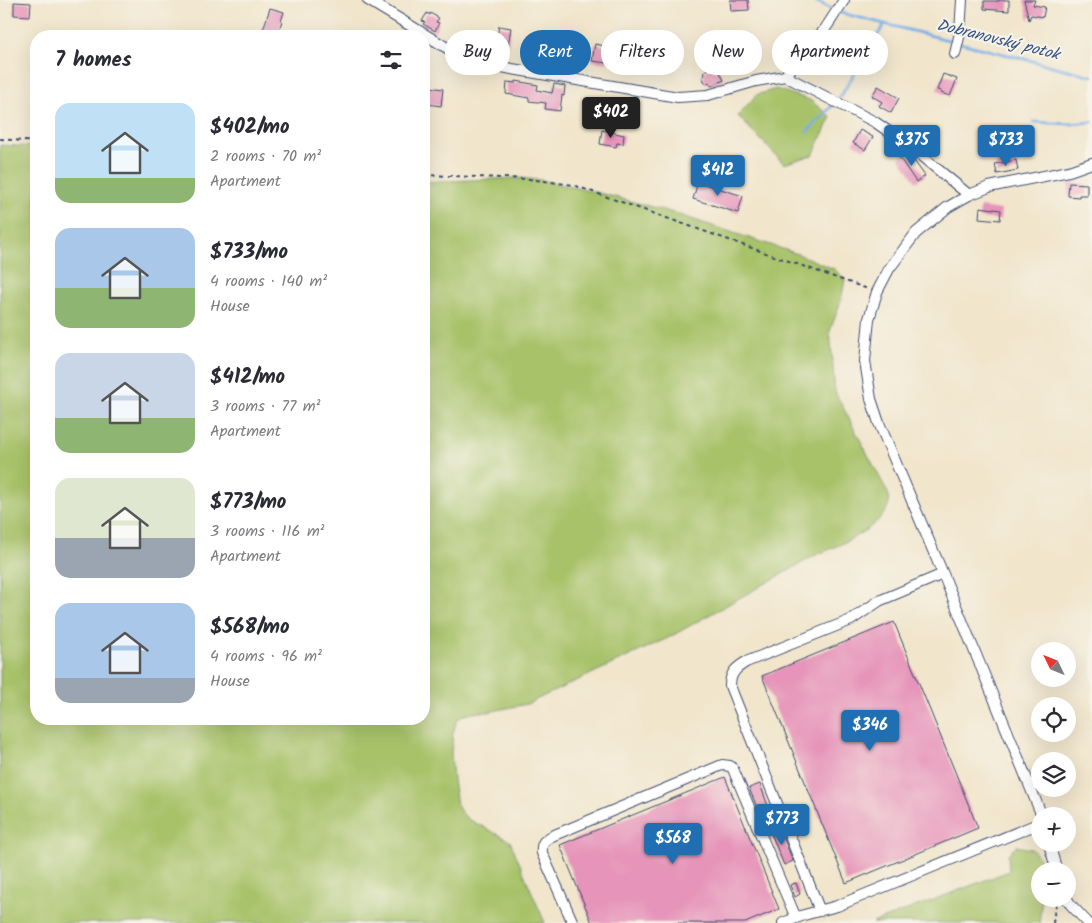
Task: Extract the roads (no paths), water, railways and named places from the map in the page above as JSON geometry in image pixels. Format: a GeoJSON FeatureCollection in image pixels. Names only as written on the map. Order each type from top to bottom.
{"type":"FeatureCollection","features":[{"type":"Feature","properties":{"kind":"street"},"geometry":{"type":"LineString","coordinates":[[368,0],[418,30]]}},
{"type":"Feature","properties":{"kind":"street"},"geometry":{"type":"LineString","coordinates":[[955,54],[960,34],[962,0]]}},
{"type":"Feature","properties":{"kind":"street"},"geometry":{"type":"LineString","coordinates":[[785,76],[829,23],[842,3]]}},
{"type":"Feature","properties":{"kind":"street"},"geometry":{"type":"LineString","coordinates":[[430,38],[467,60],[678,97],[708,94],[756,81],[785,76],[875,122],[908,145],[968,195]]}},
{"type":"Feature","properties":{"kind":"street"},"geometry":{"type":"LineString","coordinates":[[1038,807],[879,423],[871,399],[865,362],[869,319],[877,292],[889,269],[916,233],[948,207],[968,195],[989,187],[1069,171],[1092,163]]}},
{"type":"Feature","properties":{"kind":"street"},"geometry":{"type":"LineString","coordinates":[[820,911],[730,686],[731,676],[736,668],[746,662],[851,620],[879,601],[943,574]]}},
{"type":"Feature","properties":{"kind":"street"},"geometry":{"type":"LineString","coordinates":[[574,923],[542,853],[545,840],[726,765],[733,768],[796,918]]}},
{"type":"Feature","properties":{"kind":"street"},"geometry":{"type":"LineString","coordinates":[[783,923],[837,906],[1031,827]]}},
{"type":"Feature","properties":{"kind":"street"},"geometry":{"type":"LineString","coordinates":[[1073,907],[1088,923]]}},
{"type":"Feature","properties":{"kind":"waterway","name":"Dobranovský potok"},"geometry":{"type":"LineString","coordinates":[[813,0],[841,13],[1092,76]]}},
{"type":"Feature","properties":{"kind":"waterway"},"geometry":{"type":"LineString","coordinates":[[840,97],[884,25]]}},
{"type":"Feature","properties":{"kind":"waterway"},"geometry":{"type":"LineString","coordinates":[[807,132],[832,106]]}},
{"type":"Feature","properties":{"kind":"waterway"},"geometry":{"type":"LineString","coordinates":[[1033,122],[1070,124],[1092,122]]}}]}
